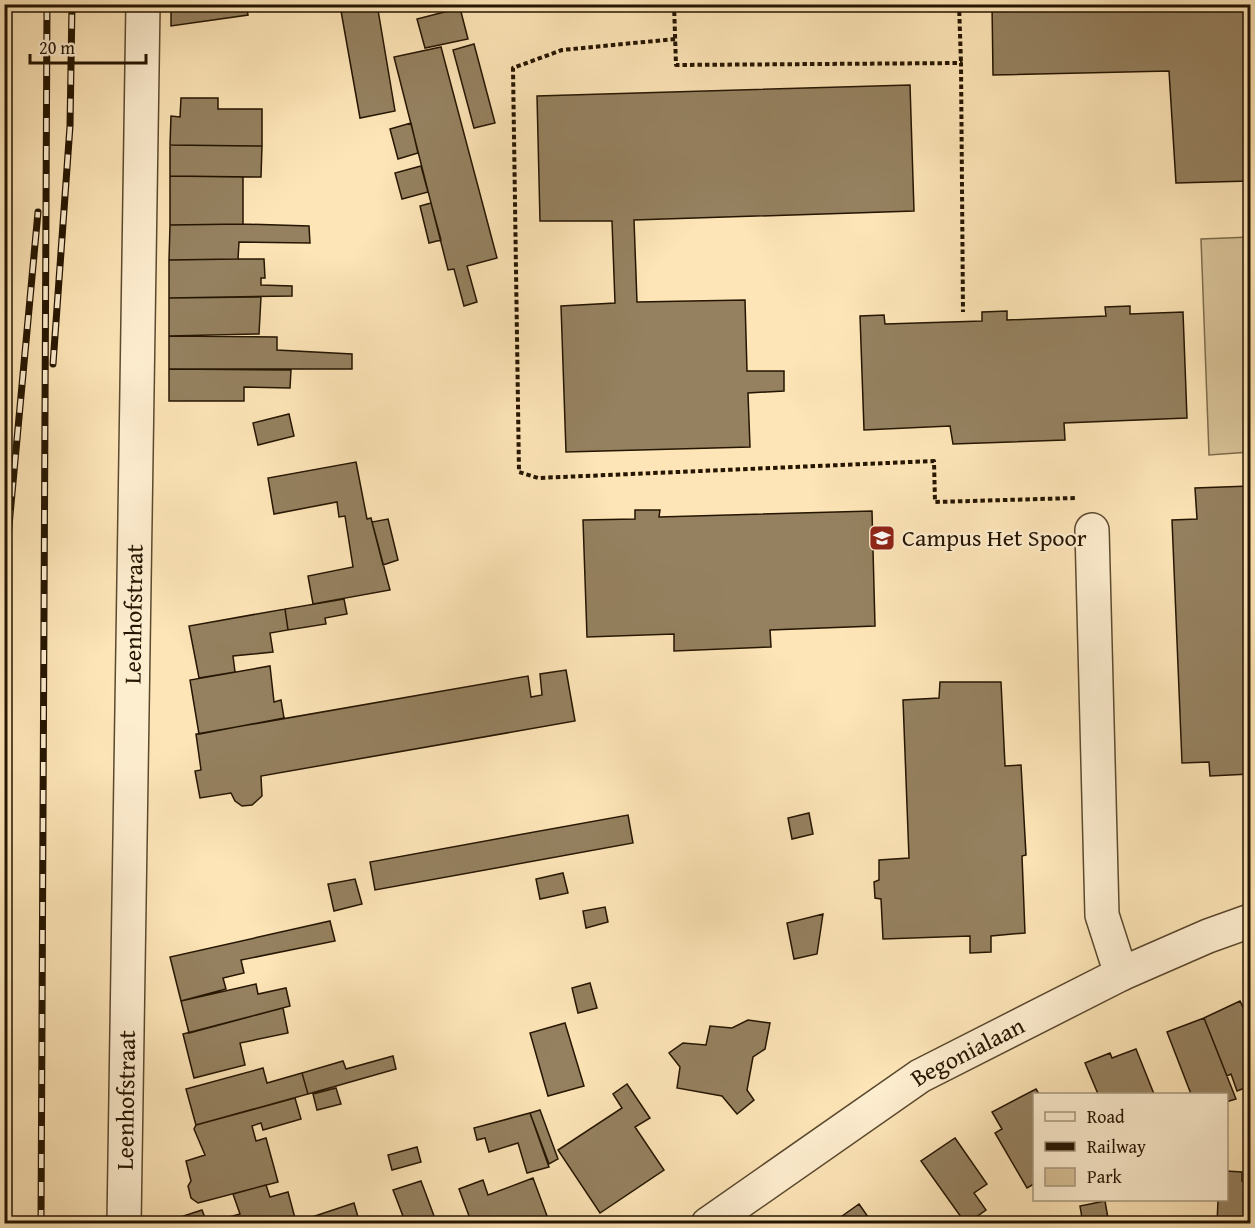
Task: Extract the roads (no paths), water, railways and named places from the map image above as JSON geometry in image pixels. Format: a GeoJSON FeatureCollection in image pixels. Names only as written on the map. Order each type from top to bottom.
{"type":"FeatureCollection","features":[{"type":"Feature","properties":{"kind":"street","name":"Leenhofstraat"},"geometry":{"type":"LineString","coordinates":[[124,1224],[143,4]]}},
{"type":"Feature","properties":{"kind":"street"},"geometry":{"type":"LineString","coordinates":[[1092,530],[1102,915],[1121,974]]}},
{"type":"Feature","properties":{"kind":"street","name":"Begonialaan"},"geometry":{"type":"LineString","coordinates":[[708,1224],[920,1076],[1121,974],[1208,936],[1251,921]]}},
{"type":"Feature","properties":{"kind":"railway"},"geometry":{"type":"LineString","coordinates":[[41,1224],[47,4]]}},
{"type":"Feature","properties":{"kind":"railway"},"geometry":{"type":"LineString","coordinates":[[53,364],[70,126],[72,4]]}},
{"type":"Feature","properties":{"kind":"railway"},"geometry":{"type":"LineString","coordinates":[[4,580],[38,212]]}},
{"type":"Feature","properties":{"kind":"place","name":"Campus Het Spoor"},"geometry":{"type":"Point","coordinates":[882,538]}}]}
